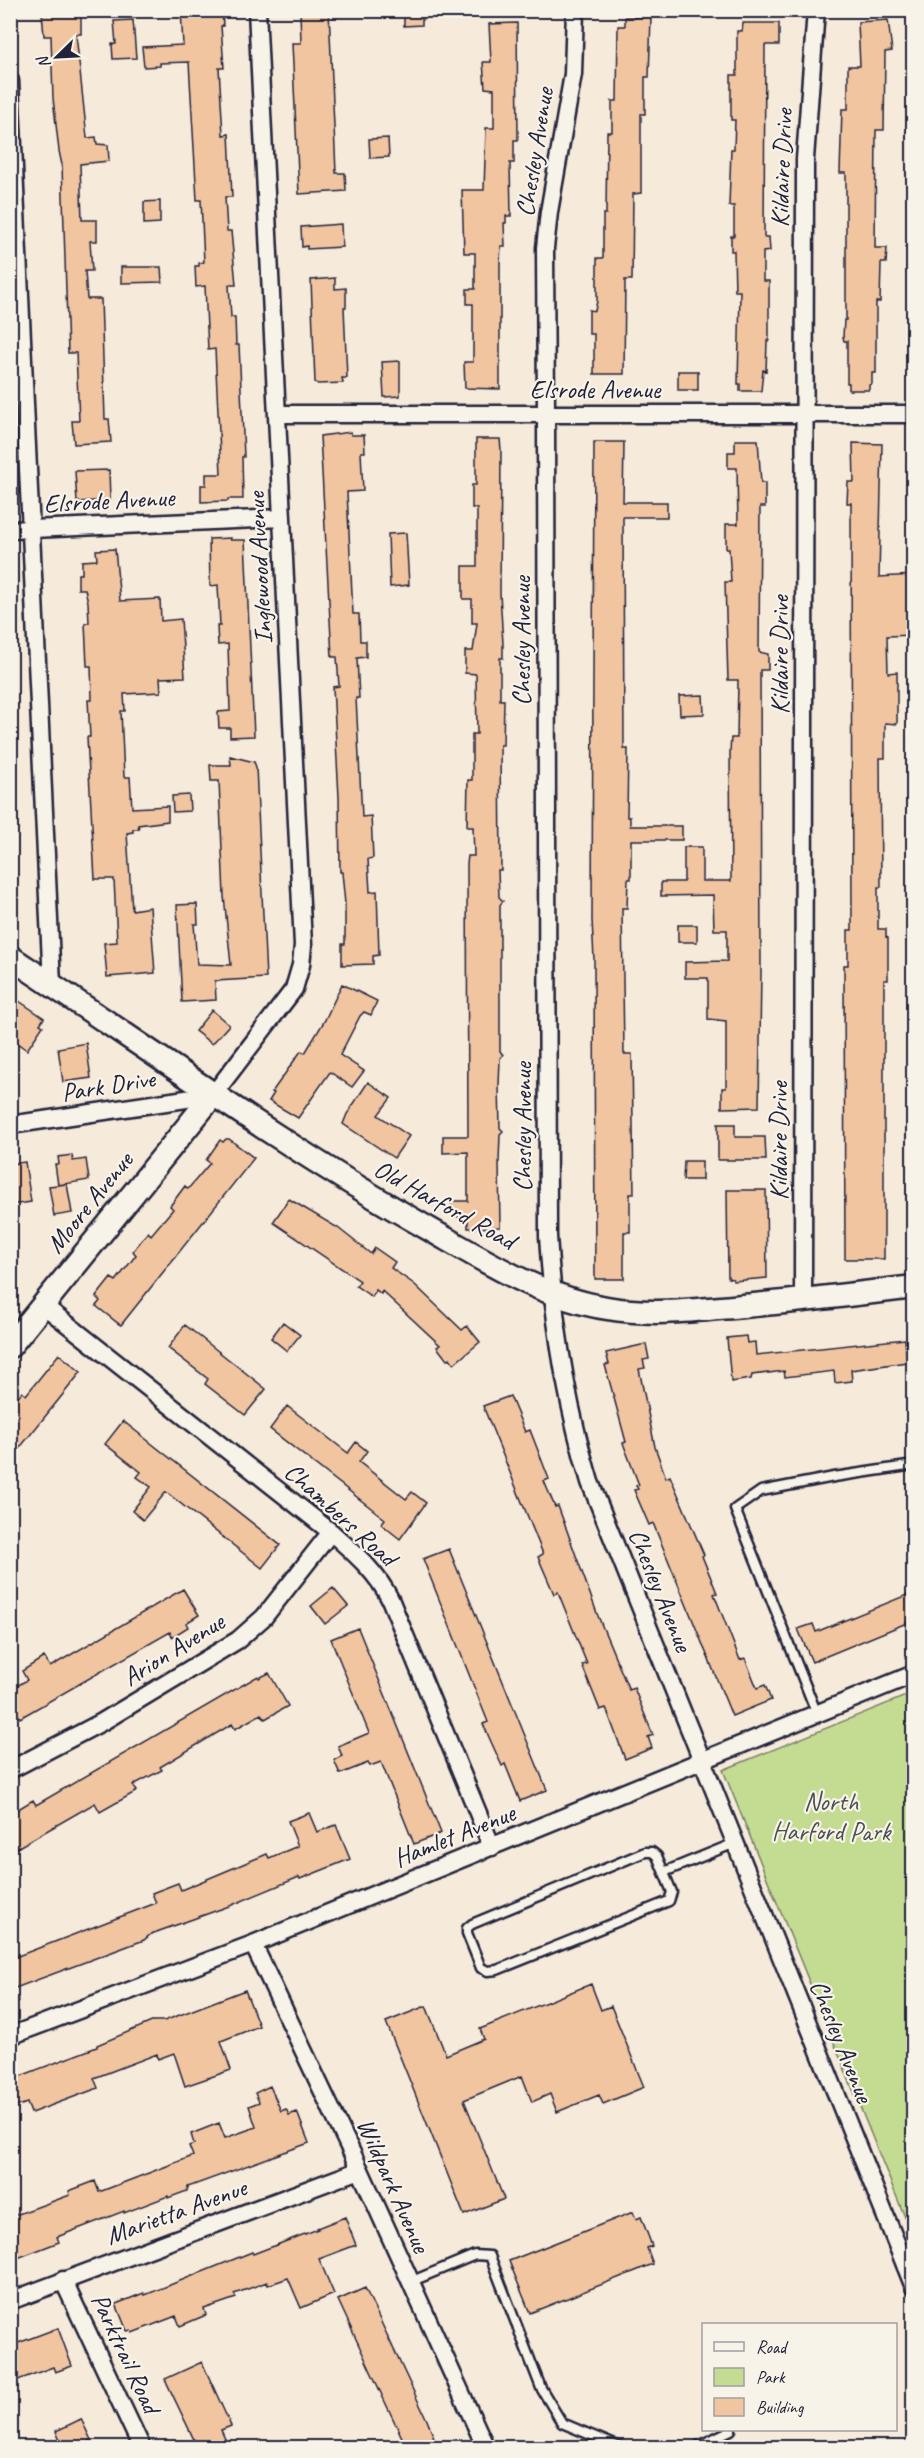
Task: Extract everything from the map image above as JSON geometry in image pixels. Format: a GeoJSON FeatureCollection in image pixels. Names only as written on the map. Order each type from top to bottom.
{"type":"FeatureCollection","features":[{"type":"Feature","properties":{"kind":"street","name":"Inglewood Avenue"},"geometry":{"type":"LineString","coordinates":[[213,1095],[294,989],[301,965],[303,945],[257,10]]}},
{"type":"Feature","properties":{"kind":"street","name":"Chesley Avenue"},"geometry":{"type":"LineString","coordinates":[[575,10],[573,74],[549,212],[544,291],[548,1236],[552,1293],[572,1409],[590,1482],[914,2287]]}},
{"type":"Feature","properties":{"kind":"street","name":"Kildaire Drive"},"geometry":{"type":"LineString","coordinates":[[803,1300],[805,159],[816,10]]}},
{"type":"Feature","properties":{"kind":"street"},"geometry":{"type":"LineString","coordinates":[[10,81],[52,984]]}},
{"type":"Feature","properties":{"kind":"street","name":"Elsrode Avenue"},"geometry":{"type":"LineString","coordinates":[[277,414],[914,414]]}},
{"type":"Feature","properties":{"kind":"street","name":"Elsrode Avenue"},"geometry":{"type":"LineString","coordinates":[[10,530],[282,518]]}},
{"type":"Feature","properties":{"kind":"street","name":"Old Harford Road"},"geometry":{"type":"LineString","coordinates":[[10,957],[316,1163],[464,1249],[552,1293],[589,1305],[658,1313],[914,1287]]}},
{"type":"Feature","properties":{"kind":"street","name":"Park Drive"},"geometry":{"type":"LineString","coordinates":[[10,1125],[213,1095]]}},
{"type":"Feature","properties":{"kind":"street","name":"Moore Avenue"},"geometry":{"type":"LineString","coordinates":[[10,1346],[213,1095]]}},
{"type":"Feature","properties":{"kind":"street","name":"Chambers Road"},"geometry":{"type":"LineString","coordinates":[[43,1305],[330,1532],[367,1564],[381,1582],[390,1599],[492,1847]]}},
{"type":"Feature","properties":{"kind":"street","name":"Arion Avenue"},"geometry":{"type":"LineString","coordinates":[[10,1770],[102,1722],[238,1640],[264,1617],[330,1532]]}},
{"type":"Feature","properties":{"kind":"street","name":"Hamlet Avenue"},"geometry":{"type":"LineString","coordinates":[[10,2036],[253,1944],[914,1674]]}},
{"type":"Feature","properties":{"kind":"street","name":"Wildpark Avenue"},"geometry":{"type":"LineString","coordinates":[[253,1944],[360,2170],[486,2448]]}},
{"type":"Feature","properties":{"kind":"street","name":"Marietta Avenue"},"geometry":{"type":"LineString","coordinates":[[10,2301],[360,2170]]}},
{"type":"Feature","properties":{"kind":"street","name":"Parktrail Road"},"geometry":{"type":"LineString","coordinates":[[63,2280],[142,2448]]}},
{"type":"Feature","properties":{"kind":"lane"},"geometry":{"type":"LineString","coordinates":[[817,1714],[735,1509],[761,1491],[914,1465]]}},
{"type":"Feature","properties":{"kind":"lane"},"geometry":{"type":"LineString","coordinates":[[664,1872],[735,1844]]}},
{"type":"Feature","properties":{"kind":"lane"},"geometry":{"type":"LineString","coordinates":[[645,1852],[652,1852],[657,1856],[664,1872],[672,1892],[669,1901],[497,1970],[488,1971],[481,1968],[477,1960],[467,1933],[472,1923],[645,1852]]}},
{"type":"Feature","properties":{"kind":"lane"},"geometry":{"type":"LineString","coordinates":[[410,2283],[476,2255],[490,2256],[541,2388],[562,2423],[622,2448]]}},
{"type":"Feature","properties":{"kind":"lane"},"geometry":{"type":"LineString","coordinates":[[694,2448],[729,2431]]}},
{"type":"Feature","properties":{"kind":"green space","name":"North Harford Park"},"geometry":{"type":"Polygon","coordinates":[[[913,1693],[913,2237],[723,1770],[913,1693]]]}},
{"type":"Feature","properties":{"kind":"building"},"geometry":{"type":"Polygon","coordinates":[[[181,10],[222,10],[224,68],[219,68],[223,135],[229,134],[232,197],[225,197],[227,231],[231,231],[236,285],[229,285],[231,317],[235,317],[236,345],[239,345],[244,457],[242,457],[243,499],[228,499],[228,501],[201,502],[201,485],[206,485],[206,474],[221,474],[215,349],[208,350],[205,286],[196,287],[195,266],[204,262],[201,200],[197,200],[189,62],[160,63],[160,66],[144,67],[142,47],[183,45],[181,10]]]}},
{"type":"Feature","properties":{"kind":"building"},"geometry":{"type":"Polygon","coordinates":[[[300,10],[329,10],[336,173],[345,173],[346,191],[299,194],[292,43],[301,43],[300,10]]]}},
{"type":"Feature","properties":{"kind":"building"},"geometry":{"type":"Polygon","coordinates":[[[404,10],[422,10],[422,25],[404,26],[404,10]]]}},
{"type":"Feature","properties":{"kind":"building"},"geometry":{"type":"Polygon","coordinates":[[[81,12],[81,34],[76,34],[87,138],[96,137],[97,144],[108,145],[109,161],[80,164],[82,220],[97,220],[97,241],[90,241],[92,271],[85,271],[87,299],[101,299],[105,419],[109,419],[111,442],[74,444],[72,421],[79,421],[76,353],[68,353],[62,165],[53,98],[51,36],[44,36],[42,13],[81,12]]]}},
{"type":"Feature","properties":{"kind":"building"},"geometry":{"type":"Polygon","coordinates":[[[625,17],[651,17],[649,77],[645,77],[645,114],[641,114],[641,193],[633,194],[632,280],[625,280],[624,374],[594,374],[594,334],[589,334],[589,310],[595,311],[597,258],[603,258],[607,132],[612,132],[612,101],[617,101],[618,26],[625,26],[625,17]]]}},
{"type":"Feature","properties":{"kind":"building"},"geometry":{"type":"Polygon","coordinates":[[[133,20],[136,58],[113,59],[112,44],[116,44],[114,21],[133,20]]]}},
{"type":"Feature","properties":{"kind":"building"},"geometry":{"type":"Polygon","coordinates":[[[888,20],[892,51],[885,52],[884,130],[876,130],[875,248],[887,248],[886,263],[881,263],[880,302],[876,302],[876,373],[872,373],[872,384],[869,385],[869,390],[849,390],[847,341],[844,341],[843,337],[844,320],[846,320],[846,173],[840,173],[842,109],[848,109],[848,66],[860,66],[858,22],[888,20]]]}},
{"type":"Feature","properties":{"kind":"building"},"geometry":{"type":"Polygon","coordinates":[[[517,23],[518,140],[514,140],[514,163],[510,163],[511,216],[506,216],[505,246],[501,246],[500,389],[465,388],[464,362],[473,362],[473,304],[467,304],[467,289],[475,289],[475,253],[464,253],[462,190],[484,190],[486,128],[494,128],[494,89],[485,88],[483,62],[491,62],[489,24],[517,23]]]}},
{"type":"Feature","properties":{"kind":"building"},"geometry":{"type":"Polygon","coordinates":[[[743,23],[779,23],[779,45],[765,45],[764,237],[769,237],[770,251],[763,252],[763,281],[769,281],[769,341],[767,341],[766,371],[763,370],[761,391],[740,391],[740,384],[738,384],[740,291],[735,291],[734,251],[731,251],[731,236],[734,236],[734,206],[729,206],[731,149],[734,149],[735,120],[731,120],[731,75],[737,75],[737,31],[742,31],[743,23]]]}},
{"type":"Feature","properties":{"kind":"building"},"geometry":{"type":"Polygon","coordinates":[[[388,138],[389,157],[370,158],[369,139],[388,138]]]}},
{"type":"Feature","properties":{"kind":"building"},"geometry":{"type":"Polygon","coordinates":[[[160,201],[160,223],[144,224],[144,202],[160,201]]]}},
{"type":"Feature","properties":{"kind":"building"},"geometry":{"type":"Polygon","coordinates":[[[341,224],[342,247],[307,249],[307,246],[302,247],[301,227],[341,224]]]}},
{"type":"Feature","properties":{"kind":"building"},"geometry":{"type":"Polygon","coordinates":[[[121,267],[161,267],[162,282],[121,283],[121,267]]]}},
{"type":"Feature","properties":{"kind":"building"},"geometry":{"type":"Polygon","coordinates":[[[335,278],[335,289],[346,288],[346,307],[344,307],[347,378],[342,378],[343,383],[318,384],[315,382],[311,280],[335,278]]]}},
{"type":"Feature","properties":{"kind":"building"},"geometry":{"type":"Polygon","coordinates":[[[400,361],[400,396],[384,397],[382,362],[400,361]]]}},
{"type":"Feature","properties":{"kind":"building"},"geometry":{"type":"Polygon","coordinates":[[[678,371],[698,371],[698,390],[678,390],[678,371]]]}},
{"type":"Feature","properties":{"kind":"building"},"geometry":{"type":"Polygon","coordinates":[[[351,432],[351,435],[364,435],[365,452],[361,452],[363,491],[347,492],[353,614],[359,614],[360,641],[366,641],[366,657],[357,658],[359,698],[356,698],[362,817],[371,816],[373,858],[368,859],[370,892],[377,891],[379,955],[373,956],[373,964],[342,965],[342,944],[345,944],[345,904],[342,872],[340,872],[339,797],[333,687],[339,686],[337,657],[332,657],[320,436],[351,432]]]}},
{"type":"Feature","properties":{"kind":"building"},"geometry":{"type":"Polygon","coordinates":[[[476,439],[500,439],[501,450],[500,593],[503,658],[500,658],[500,700],[504,700],[503,745],[500,745],[501,870],[498,870],[499,897],[503,901],[500,905],[500,1051],[503,1055],[500,1058],[499,1086],[500,1128],[503,1131],[500,1134],[499,1162],[500,1227],[468,1228],[468,1217],[458,1217],[451,1212],[451,1201],[468,1201],[468,1152],[443,1153],[443,1136],[468,1136],[467,864],[468,856],[474,856],[473,827],[467,827],[468,780],[472,780],[472,734],[477,734],[476,674],[465,673],[465,651],[473,651],[477,623],[472,623],[472,599],[463,599],[463,566],[477,566],[477,508],[472,508],[472,485],[476,485],[476,439]]]}},
{"type":"Feature","properties":{"kind":"building"},"geometry":{"type":"Polygon","coordinates":[[[735,440],[758,440],[761,483],[765,483],[765,507],[760,507],[759,652],[768,654],[768,670],[760,670],[759,1107],[722,1108],[722,1088],[726,1088],[726,1021],[708,1019],[708,978],[685,978],[685,962],[727,961],[727,930],[714,930],[713,895],[661,896],[661,882],[684,882],[684,847],[702,847],[702,881],[731,881],[730,751],[731,738],[737,738],[738,680],[728,680],[725,582],[731,582],[729,549],[726,549],[726,524],[738,524],[737,468],[728,468],[728,452],[735,452],[735,440]]]}},
{"type":"Feature","properties":{"kind":"building"},"geometry":{"type":"Polygon","coordinates":[[[594,442],[624,442],[623,502],[667,502],[667,517],[623,517],[624,749],[628,749],[627,817],[630,817],[630,826],[682,826],[682,840],[631,840],[631,879],[628,879],[627,908],[622,908],[624,1054],[632,1054],[634,1194],[630,1194],[630,1232],[624,1232],[624,1279],[595,1279],[592,920],[594,442]]]}},
{"type":"Feature","properties":{"kind":"building"},"geometry":{"type":"Polygon","coordinates":[[[853,443],[882,444],[879,577],[914,575],[914,635],[887,636],[888,673],[897,672],[897,724],[885,723],[885,758],[880,758],[881,887],[878,887],[878,929],[886,929],[888,938],[888,980],[884,980],[884,1259],[845,1259],[844,965],[848,965],[848,930],[852,930],[851,503],[847,503],[848,482],[854,482],[853,443]]]}},
{"type":"Feature","properties":{"kind":"building"},"geometry":{"type":"Polygon","coordinates":[[[109,470],[110,500],[77,502],[75,471],[109,470]]]}},
{"type":"Feature","properties":{"kind":"building"},"geometry":{"type":"Polygon","coordinates":[[[406,533],[409,585],[390,587],[388,534],[406,533]]]}},
{"type":"Feature","properties":{"kind":"building"},"geometry":{"type":"Polygon","coordinates":[[[231,538],[230,540],[245,540],[254,736],[230,737],[230,728],[219,728],[218,712],[230,711],[228,644],[218,645],[217,626],[220,626],[218,585],[210,586],[209,539],[231,538]]]}},
{"type":"Feature","properties":{"kind":"building"},"geometry":{"type":"Polygon","coordinates":[[[115,549],[120,601],[160,599],[161,621],[181,619],[185,677],[160,678],[161,692],[124,694],[125,711],[121,711],[124,777],[130,777],[132,808],[168,806],[168,821],[138,825],[139,829],[133,829],[133,832],[127,833],[132,910],[150,907],[155,973],[107,977],[104,943],[117,942],[114,879],[95,879],[87,737],[90,737],[88,700],[92,700],[91,666],[87,666],[85,623],[89,623],[88,602],[85,589],[78,589],[78,574],[82,574],[82,561],[97,560],[96,550],[115,549]]]}},
{"type":"Feature","properties":{"kind":"building"},"geometry":{"type":"Polygon","coordinates":[[[703,695],[704,714],[680,715],[679,696],[703,695]]]}},
{"type":"Feature","properties":{"kind":"building"},"geometry":{"type":"Polygon","coordinates":[[[230,756],[254,762],[256,767],[266,978],[215,981],[216,1000],[182,1002],[177,905],[197,904],[198,924],[194,924],[197,964],[231,965],[224,896],[219,781],[211,781],[210,765],[231,765],[230,756]]]}},
{"type":"Feature","properties":{"kind":"building"},"geometry":{"type":"Polygon","coordinates":[[[189,795],[190,811],[173,812],[172,796],[189,795]]]}},
{"type":"Feature","properties":{"kind":"building"},"geometry":{"type":"Polygon","coordinates":[[[678,925],[697,925],[697,942],[678,942],[678,925]]]}},
{"type":"Feature","properties":{"kind":"building"},"geometry":{"type":"Polygon","coordinates":[[[342,984],[377,1001],[371,1015],[364,1012],[360,1016],[340,1055],[364,1071],[352,1087],[330,1072],[298,1118],[269,1101],[274,1093],[272,1092],[301,1051],[305,1053],[325,1020],[342,984]]]}},
{"type":"Feature","properties":{"kind":"building"},"geometry":{"type":"Polygon","coordinates":[[[19,1001],[44,1018],[40,1024],[43,1026],[27,1050],[10,1038],[10,1014],[19,1001]]]}},
{"type":"Feature","properties":{"kind":"building"},"geometry":{"type":"Polygon","coordinates":[[[212,1010],[229,1025],[212,1044],[195,1031],[212,1010]]]}},
{"type":"Feature","properties":{"kind":"building"},"geometry":{"type":"Polygon","coordinates":[[[86,1043],[91,1078],[63,1082],[58,1048],[86,1043]]]}},
{"type":"Feature","properties":{"kind":"building"},"geometry":{"type":"Polygon","coordinates":[[[368,1082],[391,1098],[378,1115],[409,1136],[394,1158],[343,1124],[368,1082]]]}},
{"type":"Feature","properties":{"kind":"building"},"geometry":{"type":"Polygon","coordinates":[[[718,1124],[735,1124],[735,1137],[765,1137],[766,1160],[718,1160],[718,1124]]]}},
{"type":"Feature","properties":{"kind":"building"},"geometry":{"type":"Polygon","coordinates":[[[226,1139],[254,1158],[121,1325],[119,1324],[96,1306],[100,1301],[96,1297],[111,1278],[116,1281],[136,1255],[133,1251],[148,1232],[151,1235],[173,1209],[170,1206],[185,1186],[188,1189],[210,1163],[206,1160],[220,1140],[223,1142],[226,1139]]]}},
{"type":"Feature","properties":{"kind":"building"},"geometry":{"type":"Polygon","coordinates":[[[72,1155],[73,1161],[86,1159],[89,1180],[58,1185],[55,1164],[59,1164],[58,1157],[72,1155]]]}},
{"type":"Feature","properties":{"kind":"building"},"geometry":{"type":"Polygon","coordinates":[[[684,1161],[702,1161],[702,1180],[683,1180],[684,1161]]]}},
{"type":"Feature","properties":{"kind":"building"},"geometry":{"type":"Polygon","coordinates":[[[25,1162],[31,1202],[10,1205],[10,1164],[25,1162]]]}},
{"type":"Feature","properties":{"kind":"building"},"geometry":{"type":"Polygon","coordinates":[[[67,1184],[72,1213],[54,1216],[49,1186],[67,1184]]]}},
{"type":"Feature","properties":{"kind":"building"},"geometry":{"type":"Polygon","coordinates":[[[727,1190],[766,1190],[767,1278],[733,1281],[728,1278],[727,1190]]]}},
{"type":"Feature","properties":{"kind":"building"},"geometry":{"type":"Polygon","coordinates":[[[289,1199],[338,1228],[371,1254],[375,1248],[395,1262],[391,1268],[414,1284],[462,1330],[467,1326],[480,1342],[454,1364],[450,1358],[447,1360],[437,1347],[440,1345],[382,1291],[381,1294],[376,1290],[372,1297],[356,1286],[360,1281],[273,1222],[289,1199]]]}},
{"type":"Feature","properties":{"kind":"building"},"geometry":{"type":"Polygon","coordinates":[[[283,1322],[300,1335],[287,1351],[271,1338],[283,1322]]]}},
{"type":"Feature","properties":{"kind":"building"},"geometry":{"type":"Polygon","coordinates":[[[185,1325],[266,1389],[245,1415],[205,1384],[208,1379],[168,1348],[185,1325]]]}},
{"type":"Feature","properties":{"kind":"building"},"geometry":{"type":"Polygon","coordinates":[[[746,1336],[747,1343],[755,1342],[756,1355],[905,1339],[907,1362],[851,1370],[852,1381],[835,1383],[834,1371],[785,1377],[784,1371],[752,1375],[751,1379],[731,1382],[727,1338],[746,1336]]]}},
{"type":"Feature","properties":{"kind":"building"},"geometry":{"type":"Polygon","coordinates":[[[646,1344],[649,1359],[643,1360],[645,1368],[639,1369],[655,1447],[666,1478],[670,1476],[704,1555],[702,1556],[717,1593],[714,1594],[740,1660],[745,1658],[757,1688],[765,1685],[771,1700],[732,1716],[653,1523],[649,1525],[634,1490],[638,1489],[636,1486],[639,1485],[623,1443],[626,1442],[605,1365],[609,1364],[606,1353],[646,1344]]]}},
{"type":"Feature","properties":{"kind":"building"},"geometry":{"type":"Polygon","coordinates":[[[59,1354],[81,1372],[10,1460],[10,1405],[22,1392],[26,1395],[59,1354]]]}},
{"type":"Feature","properties":{"kind":"building"},"geometry":{"type":"Polygon","coordinates":[[[510,1396],[525,1432],[530,1430],[549,1479],[544,1481],[555,1507],[558,1506],[598,1616],[629,1690],[634,1688],[653,1735],[648,1737],[652,1748],[625,1759],[606,1708],[600,1710],[582,1665],[587,1664],[558,1592],[554,1594],[538,1557],[543,1554],[483,1406],[510,1396]]]}},
{"type":"Feature","properties":{"kind":"building"},"geometry":{"type":"Polygon","coordinates":[[[287,1406],[348,1453],[356,1442],[367,1451],[359,1462],[406,1499],[412,1492],[426,1503],[400,1539],[381,1524],[385,1519],[270,1429],[287,1406]]]}},
{"type":"Feature","properties":{"kind":"building"},"geometry":{"type":"Polygon","coordinates":[[[123,1421],[280,1545],[262,1568],[166,1492],[143,1520],[132,1511],[151,1487],[137,1477],[141,1472],[105,1444],[123,1421]]]}},
{"type":"Feature","properties":{"kind":"building"},"geometry":{"type":"Polygon","coordinates":[[[449,1549],[547,1790],[520,1801],[505,1764],[502,1766],[483,1724],[488,1722],[423,1559],[449,1549]]]}},
{"type":"Feature","properties":{"kind":"building"},"geometry":{"type":"Polygon","coordinates":[[[333,1588],[348,1606],[325,1624],[311,1606],[333,1588]]]}},
{"type":"Feature","properties":{"kind":"building"},"geometry":{"type":"Polygon","coordinates":[[[183,1589],[199,1615],[186,1623],[188,1627],[172,1637],[170,1632],[20,1718],[10,1702],[10,1690],[27,1680],[22,1671],[44,1657],[50,1667],[183,1589]]]}},
{"type":"Feature","properties":{"kind":"building"},"geometry":{"type":"Polygon","coordinates":[[[914,1592],[914,1620],[812,1662],[798,1629],[813,1624],[816,1632],[914,1592]]]}},
{"type":"Feature","properties":{"kind":"building"},"geometry":{"type":"Polygon","coordinates":[[[358,1628],[441,1833],[414,1844],[381,1762],[370,1766],[368,1763],[340,1774],[334,1760],[342,1756],[338,1746],[369,1733],[331,1639],[358,1628]]]}},
{"type":"Feature","properties":{"kind":"building"},"geometry":{"type":"Polygon","coordinates":[[[269,1673],[288,1706],[265,1719],[261,1714],[235,1729],[232,1724],[160,1767],[162,1770],[133,1785],[137,1791],[100,1812],[95,1803],[10,1852],[10,1814],[33,1800],[36,1805],[258,1676],[259,1678],[269,1673]]]}},
{"type":"Feature","properties":{"kind":"building"},"geometry":{"type":"Polygon","coordinates":[[[309,1813],[317,1832],[336,1825],[350,1859],[10,1990],[10,1959],[156,1903],[152,1893],[178,1883],[181,1890],[267,1854],[269,1858],[298,1846],[288,1821],[309,1813]]]}},
{"type":"Feature","properties":{"kind":"building"},"geometry":{"type":"Polygon","coordinates":[[[591,1984],[601,2010],[611,2006],[644,2087],[603,2104],[599,2095],[557,2112],[550,2094],[532,2102],[522,2076],[464,2100],[504,2199],[464,2215],[386,2022],[426,2006],[446,2055],[484,2039],[480,2029],[591,1984]]]}},
{"type":"Feature","properties":{"kind":"building"},"geometry":{"type":"Polygon","coordinates":[[[245,1990],[259,2026],[221,2041],[231,2070],[185,2086],[174,2053],[158,2059],[157,2054],[94,2078],[98,2088],[31,2113],[27,2103],[10,2109],[10,2080],[97,2047],[97,2045],[154,2021],[164,2021],[245,1990]]]}},
{"type":"Feature","properties":{"kind":"building"},"geometry":{"type":"Polygon","coordinates":[[[270,2086],[281,2111],[286,2109],[289,2115],[297,2112],[309,2143],[188,2187],[187,2191],[124,2213],[124,2211],[57,2237],[59,2242],[10,2261],[10,2217],[70,2195],[69,2191],[95,2181],[99,2192],[193,2156],[189,2146],[194,2144],[191,2134],[219,2123],[225,2138],[256,2127],[249,2106],[259,2102],[255,2093],[270,2086]]]}},
{"type":"Feature","properties":{"kind":"building"},"geometry":{"type":"Polygon","coordinates":[[[633,2212],[636,2219],[641,2217],[652,2246],[647,2248],[653,2264],[530,2313],[509,2261],[633,2212]]]}},
{"type":"Feature","properties":{"kind":"building"},"geometry":{"type":"Polygon","coordinates":[[[345,2217],[356,2245],[319,2259],[334,2294],[301,2308],[288,2278],[268,2285],[267,2282],[234,2294],[236,2298],[204,2309],[206,2315],[180,2326],[176,2316],[132,2333],[131,2330],[127,2331],[116,2304],[144,2293],[145,2295],[252,2252],[253,2254],[345,2217]]]}},
{"type":"Feature","properties":{"kind":"building"},"geometry":{"type":"Polygon","coordinates":[[[365,2288],[438,2448],[407,2448],[338,2300],[365,2288]]]}},
{"type":"Feature","properties":{"kind":"building"},"geometry":{"type":"Polygon","coordinates":[[[58,2328],[72,2366],[55,2372],[53,2367],[10,2383],[10,2346],[58,2328]]]}},
{"type":"Feature","properties":{"kind":"building"},"geometry":{"type":"Polygon","coordinates":[[[202,2362],[231,2426],[221,2430],[229,2448],[198,2448],[165,2379],[202,2362]]]}},
{"type":"Feature","properties":{"kind":"building"},"geometry":{"type":"Polygon","coordinates":[[[81,2419],[91,2440],[75,2448],[63,2448],[56,2431],[81,2419]]]}}]}
